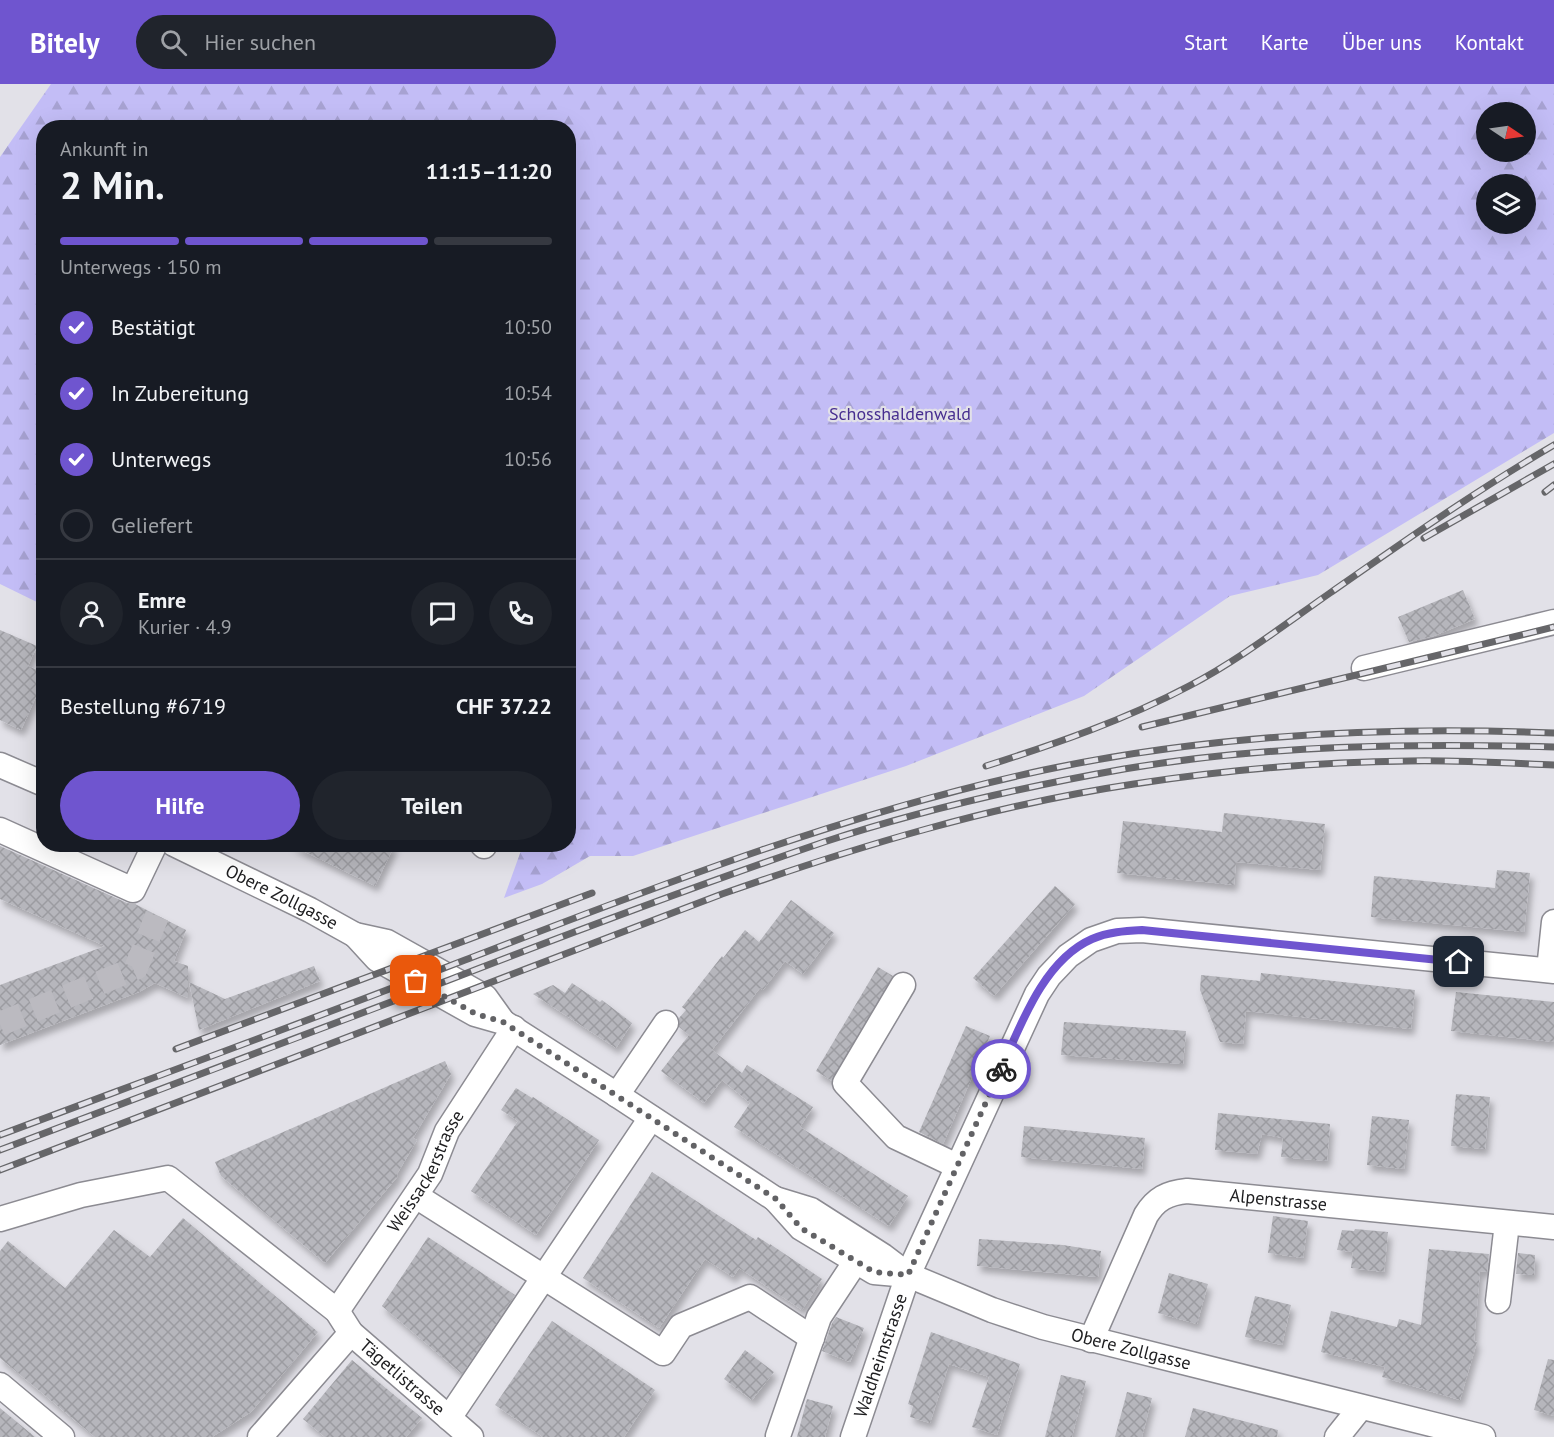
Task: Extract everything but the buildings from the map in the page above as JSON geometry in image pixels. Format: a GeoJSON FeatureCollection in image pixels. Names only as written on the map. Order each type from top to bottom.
{"type":"FeatureCollection","features":[{"type":"Feature","properties":{"kind":"street"},"geometry":{"type":"LineString","coordinates":[[1364,668],[1554,622]]}},
{"type":"Feature","properties":{"kind":"street"},"geometry":{"type":"LineString","coordinates":[[0,765],[36,781]]}},
{"type":"Feature","properties":{"kind":"street"},"geometry":{"type":"LineString","coordinates":[[0,830],[36,846]]}},
{"type":"Feature","properties":{"kind":"street"},"geometry":{"type":"LineString","coordinates":[[49,852],[133,890],[151,852]]}},
{"type":"Feature","properties":{"kind":"street","name":"Obere Zollgasse"},"geometry":{"type":"LineString","coordinates":[[190,852],[310,910],[355,935],[377,959],[476,1014],[509,1025],[776,1199],[811,1210],[883,1256],[908,1275],[992,1310],[1091,1340],[1483,1437]]}},
{"type":"Feature","properties":{"kind":"street"},"geometry":{"type":"LineString","coordinates":[[1552,971],[1554,922]]}},
{"type":"Feature","properties":{"kind":"street","name":"Waldheimstrasse"},"geometry":{"type":"LineString","coordinates":[[853,1437],[908,1275],[1036,994],[1068,956],[1091,940],[1117,931],[1142,930],[1552,971]]}},
{"type":"Feature","properties":{"kind":"street"},"geometry":{"type":"LineString","coordinates":[[903,985],[845,1083],[896,1137],[957,1166]]}},
{"type":"Feature","properties":{"kind":"street"},"geometry":{"type":"LineString","coordinates":[[617,1095],[666,1023]]}},
{"type":"Feature","properties":{"kind":"street","name":"Weissackerstrasse"},"geometry":{"type":"LineString","coordinates":[[337,1311],[430,1174],[447,1131],[509,1025]]}},
{"type":"Feature","properties":{"kind":"street"},"geometry":{"type":"LineString","coordinates":[[449,1418],[651,1118]]}},
{"type":"Feature","properties":{"kind":"street","name":"Tägetlistrasse"},"geometry":{"type":"LineString","coordinates":[[0,1219],[81,1195],[168,1178],[337,1311],[351,1333],[471,1437]]}},
{"type":"Feature","properties":{"kind":"street","name":"Alpenstrasse"},"geometry":{"type":"LineString","coordinates":[[1091,1340],[1146,1215],[1153,1204],[1163,1196],[1175,1192],[1198,1192],[1554,1227]]}},
{"type":"Feature","properties":{"kind":"street"},"geometry":{"type":"LineString","coordinates":[[416,1196],[663,1353],[681,1326],[750,1297],[812,1338]]}},
{"type":"Feature","properties":{"kind":"street","name":"Obere Zollgasse"},"geometry":{"type":"LineString","coordinates":[[776,1199],[801,1228],[874,1272],[908,1275]]}},
{"type":"Feature","properties":{"kind":"street"},"geometry":{"type":"LineString","coordinates":[[1498,1301],[1507,1223]]}},
{"type":"Feature","properties":{"kind":"street"},"geometry":{"type":"LineString","coordinates":[[778,1436],[819,1317],[856,1261]]}},
{"type":"Feature","properties":{"kind":"street"},"geometry":{"type":"LineString","coordinates":[[260,1437],[351,1333]]}},
{"type":"Feature","properties":{"kind":"street"},"geometry":{"type":"LineString","coordinates":[[0,1385],[62,1437]]}},
{"type":"Feature","properties":{"kind":"street"},"geometry":{"type":"LineString","coordinates":[[1337,1437],[1361,1407]]}},
{"type":"Feature","properties":{"kind":"green space","name":"Schosshaldenwald"},"geometry":{"type":"Polygon","coordinates":[[[51,84],[1554,84],[1554,433],[1318,575],[1230,596],[1084,696],[906,766],[633,856],[590,856],[542,884],[504,898],[520,852],[576,852],[576,120],[36,120],[36,602],[0,584],[0,157],[51,84]]]}},
{"type":"Feature","properties":{"kind":"tunnel"},"geometry":{"type":"LineString","coordinates":[[0,1024],[136,968],[157,916]]}},
{"type":"Feature","properties":{"kind":"railway"},"geometry":{"type":"LineString","coordinates":[[986,766],[1115,720],[1208,676],[1261,642],[1440,517],[1554,445]]}},
{"type":"Feature","properties":{"kind":"railway"},"geometry":{"type":"LineString","coordinates":[[1424,538],[1554,464]]}},
{"type":"Feature","properties":{"kind":"railway"},"geometry":{"type":"LineString","coordinates":[[1545,492],[1554,485]]}},
{"type":"Feature","properties":{"kind":"railway"},"geometry":{"type":"LineString","coordinates":[[1142,727],[1554,627]]}},
{"type":"Feature","properties":{"kind":"railway"},"geometry":{"type":"LineString","coordinates":[[0,1135],[679,879],[823,830],[969,788],[1106,758],[1233,741],[1362,732],[1554,733]]}},
{"type":"Feature","properties":{"kind":"railway"},"geometry":{"type":"LineString","coordinates":[[0,1150],[683,892],[824,842],[935,810],[1086,776],[1177,761],[1231,755],[1285,750],[1393,746],[1554,747]]}},
{"type":"Feature","properties":{"kind":"railway"},"geometry":{"type":"LineString","coordinates":[[0,1170],[722,894],[925,829],[1029,803],[1134,784],[1202,775],[1374,762],[1427,761],[1554,765]]}},
{"type":"Feature","properties":{"kind":"railway"},"geometry":{"type":"LineString","coordinates":[[176,1049],[592,893]]}},
{"type":"Feature","properties":{"kind":"way so far"},"geometry":{"type":"LineString","coordinates":[[416,981],[476,1014],[503,1022],[776,1199],[801,1228],[874,1272],[908,1275],[1001,1069]]}},
{"type":"Feature","properties":{"kind":"route"},"geometry":{"type":"LineString","coordinates":[[1001,1069],[1036,994],[1049,976],[1068,956],[1091,940],[1117,931],[1142,930],[1459,962]]}}]}
